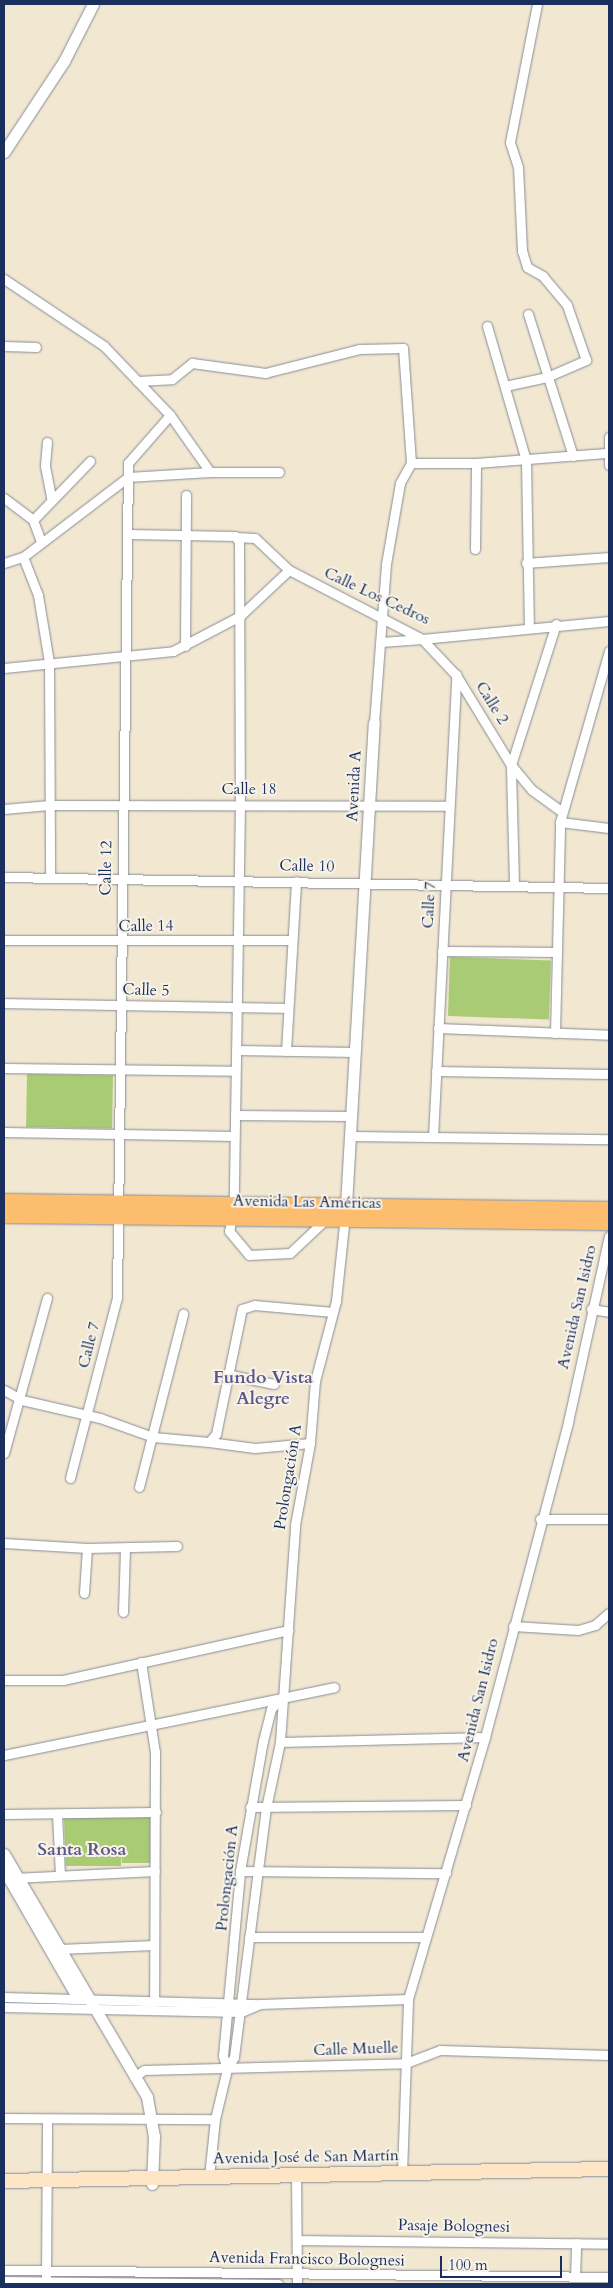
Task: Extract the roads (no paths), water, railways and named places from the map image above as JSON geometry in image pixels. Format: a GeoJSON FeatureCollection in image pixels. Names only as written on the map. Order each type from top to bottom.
{"type":"FeatureCollection","features":[{"type":"Feature","properties":{"kind":"main road","name":"Avenida Las Américas"},"geometry":{"type":"LineString","coordinates":[[4,1201],[117,1210]]}},
{"type":"Feature","properties":{"kind":"main road","name":"Avenida Las Américas"},"geometry":{"type":"LineString","coordinates":[[4,1215],[117,1210],[346,1212],[609,1209]]}},
{"type":"Feature","properties":{"kind":"main road","name":"Avenida Las Américas"},"geometry":{"type":"LineString","coordinates":[[234,1211],[326,1219],[346,1212],[609,1222]]}},
{"type":"Feature","properties":{"kind":"main road","name":"Avenida José de San Martín"},"geometry":{"type":"LineString","coordinates":[[152,2181],[209,2177],[609,2169]]}},
{"type":"Feature","properties":{"kind":"main road","name":"Avenida José de San Martín"},"geometry":{"type":"LineString","coordinates":[[4,2181],[47,2183],[152,2181],[296,2175],[609,2176]]}},
{"type":"Feature","properties":{"kind":"main road","name":"Avenida José de San Martín"},"geometry":{"type":"LineString","coordinates":[[4,2187],[47,2183]]}},
{"type":"Feature","properties":{"kind":"street"},"geometry":{"type":"LineString","coordinates":[[4,152],[64,62],[93,4]]}},
{"type":"Feature","properties":{"kind":"street"},"geometry":{"type":"LineString","coordinates":[[505,386],[547,377],[586,360],[567,304],[543,276],[527,268],[522,251],[518,167],[510,142],[537,4]]}},
{"type":"Feature","properties":{"kind":"street"},"geometry":{"type":"LineString","coordinates":[[6,283],[104,346],[170,415],[210,472]]}},
{"type":"Feature","properties":{"kind":"street"},"geometry":{"type":"LineString","coordinates":[[528,314],[573,456]]}},
{"type":"Feature","properties":{"kind":"street"},"geometry":{"type":"LineString","coordinates":[[487,326],[526,460],[526,563],[529,626]]}},
{"type":"Feature","properties":{"kind":"street"},"geometry":{"type":"LineString","coordinates":[[4,346],[36,347]]}},
{"type":"Feature","properties":{"kind":"street"},"geometry":{"type":"LineString","coordinates":[[137,381],[172,379],[197,362],[264,373],[380,347],[401,347],[404,358],[411,463],[476,463],[606,453]]}},
{"type":"Feature","properties":{"kind":"street","name":"Calle 12"},"geometry":{"type":"LineString","coordinates":[[117,1210],[128,477],[130,458],[170,415]]}},
{"type":"Feature","properties":{"kind":"street"},"geometry":{"type":"LineString","coordinates":[[609,437],[606,453],[609,466]]}},
{"type":"Feature","properties":{"kind":"street"},"geometry":{"type":"LineString","coordinates":[[47,442],[45,466],[51,498]]}},
{"type":"Feature","properties":{"kind":"street"},"geometry":{"type":"LineString","coordinates":[[33,520],[51,498],[90,461]]}},
{"type":"Feature","properties":{"kind":"street","name":"Avenida A"},"geometry":{"type":"LineString","coordinates":[[346,1212],[374,723],[386,564],[400,483],[411,463]]}},
{"type":"Feature","properties":{"kind":"street"},"geometry":{"type":"LineString","coordinates":[[475,549],[476,463]]}},
{"type":"Feature","properties":{"kind":"street"},"geometry":{"type":"LineString","coordinates":[[4,563],[22,557],[128,477],[210,472],[279,472]]}},
{"type":"Feature","properties":{"kind":"street"},"geometry":{"type":"LineString","coordinates":[[185,646],[186,495]]}},
{"type":"Feature","properties":{"kind":"street"},"geometry":{"type":"LineString","coordinates":[[4,498],[33,520],[41,542]]}},
{"type":"Feature","properties":{"kind":"street","name":"Calle Los Cedros"},"geometry":{"type":"LineString","coordinates":[[128,534],[254,538],[289,570],[422,638],[529,626],[609,621]]}},
{"type":"Feature","properties":{"kind":"street"},"geometry":{"type":"LineString","coordinates":[[236,537],[240,616],[240,804],[234,1211],[229,1231],[252,1255],[293,1252],[326,1219]]}},
{"type":"Feature","properties":{"kind":"street"},"geometry":{"type":"LineString","coordinates":[[22,557],[38,595],[49,662],[50,878]]}},
{"type":"Feature","properties":{"kind":"street"},"geometry":{"type":"LineString","coordinates":[[526,563],[609,557]]}},
{"type":"Feature","properties":{"kind":"street"},"geometry":{"type":"LineString","coordinates":[[4,668],[49,662],[126,658],[185,646],[240,616],[289,570]]}},
{"type":"Feature","properties":{"kind":"street"},"geometry":{"type":"LineString","coordinates":[[514,883],[511,765],[556,624]]}},
{"type":"Feature","properties":{"kind":"street"},"geometry":{"type":"LineString","coordinates":[[381,642],[422,638]]}},
{"type":"Feature","properties":{"kind":"street","name":"Calle 2"},"geometry":{"type":"LineString","coordinates":[[422,638],[456,674],[511,765],[532,790],[561,817]]}},
{"type":"Feature","properties":{"kind":"street"},"geometry":{"type":"LineString","coordinates":[[555,1033],[561,817],[609,651]]}},
{"type":"Feature","properties":{"kind":"street","name":"Calle 7"},"geometry":{"type":"LineString","coordinates":[[432,1137],[456,674]]}},
{"type":"Feature","properties":{"kind":"street","name":"Calle 18"},"geometry":{"type":"LineString","coordinates":[[4,809],[49,805],[122,804],[369,804],[449,806]]}},
{"type":"Feature","properties":{"kind":"street"},"geometry":{"type":"LineString","coordinates":[[561,817],[609,828]]}},
{"type":"Feature","properties":{"kind":"street","name":"Calle 10"},"geometry":{"type":"LineString","coordinates":[[4,877],[514,883],[609,888]]}},
{"type":"Feature","properties":{"kind":"street"},"geometry":{"type":"LineString","coordinates":[[286,1051],[289,940],[296,881]]}},
{"type":"Feature","properties":{"kind":"street","name":"Calle 14"},"geometry":{"type":"LineString","coordinates":[[4,940],[120,942],[289,940]]}},
{"type":"Feature","properties":{"kind":"street"},"geometry":{"type":"LineString","coordinates":[[442,951],[557,952]]}},
{"type":"Feature","properties":{"kind":"street","name":"Calle 5"},"geometry":{"type":"LineString","coordinates":[[4,1003],[120,1004],[236,1009],[286,1008]]}},
{"type":"Feature","properties":{"kind":"street"},"geometry":{"type":"LineString","coordinates":[[438,1028],[609,1036]]}},
{"type":"Feature","properties":{"kind":"street"},"geometry":{"type":"LineString","coordinates":[[236,1050],[355,1052]]}},
{"type":"Feature","properties":{"kind":"street"},"geometry":{"type":"LineString","coordinates":[[4,1068],[235,1071]]}},
{"type":"Feature","properties":{"kind":"street"},"geometry":{"type":"LineString","coordinates":[[436,1072],[609,1074]]}},
{"type":"Feature","properties":{"kind":"street"},"geometry":{"type":"LineString","coordinates":[[235,1115],[351,1116]]}},
{"type":"Feature","properties":{"kind":"street"},"geometry":{"type":"LineString","coordinates":[[4,1132],[234,1136]]}},
{"type":"Feature","properties":{"kind":"street"},"geometry":{"type":"LineString","coordinates":[[350,1136],[609,1139]]}},
{"type":"Feature","properties":{"kind":"street","name":"Calle 7"},"geometry":{"type":"LineString","coordinates":[[70,1478],[117,1297],[117,1210]]}},
{"type":"Feature","properties":{"kind":"street","name":"Prolongación A"},"geometry":{"type":"LineString","coordinates":[[227,2068],[234,2057],[266,1808],[280,1742],[294,1534],[310,1442],[315,1381],[333,1312],[346,1212]]}},
{"type":"Feature","properties":{"kind":"street","name":"Avenida San Isidro"},"geometry":{"type":"LineString","coordinates":[[402,2173],[408,1999],[485,1737],[540,1519],[568,1422],[591,1309],[609,1236]]}},
{"type":"Feature","properties":{"kind":"street"},"geometry":{"type":"LineString","coordinates":[[4,1453],[22,1400],[47,1298]]}},
{"type":"Feature","properties":{"kind":"street"},"geometry":{"type":"LineString","coordinates":[[209,1442],[216,1434],[226,1374],[240,1315],[248,1305],[333,1312]]}},
{"type":"Feature","properties":{"kind":"street"},"geometry":{"type":"LineString","coordinates":[[591,1309],[609,1312]]}},
{"type":"Feature","properties":{"kind":"street"},"geometry":{"type":"LineString","coordinates":[[139,1487],[183,1314]]}},
{"type":"Feature","properties":{"kind":"street"},"geometry":{"type":"LineString","coordinates":[[226,1374],[274,1384]]}},
{"type":"Feature","properties":{"kind":"street"},"geometry":{"type":"LineString","coordinates":[[4,1390],[22,1400],[87,1415],[153,1437],[255,1448],[310,1442]]}},
{"type":"Feature","properties":{"kind":"street"},"geometry":{"type":"LineString","coordinates":[[540,1519],[609,1519]]}},
{"type":"Feature","properties":{"kind":"street"},"geometry":{"type":"LineString","coordinates":[[4,1543],[87,1548],[176,1546]]}},
{"type":"Feature","properties":{"kind":"street"},"geometry":{"type":"LineString","coordinates":[[84,1593],[87,1548]]}},
{"type":"Feature","properties":{"kind":"street"},"geometry":{"type":"LineString","coordinates":[[123,1612],[126,1548]]}},
{"type":"Feature","properties":{"kind":"street"},"geometry":{"type":"LineString","coordinates":[[513,1626],[578,1630],[595,1625],[609,1613]]}},
{"type":"Feature","properties":{"kind":"street"},"geometry":{"type":"LineString","coordinates":[[4,1680],[63,1680],[289,1630]]}},
{"type":"Feature","properties":{"kind":"street"},"geometry":{"type":"LineString","coordinates":[[140,1662],[152,1724],[156,1812],[154,2002]]}},
{"type":"Feature","properties":{"kind":"street"},"geometry":{"type":"LineString","coordinates":[[4,1755],[282,1696],[334,1687]]}},
{"type":"Feature","properties":{"kind":"street","name":"Prolongación A"},"geometry":{"type":"LineString","coordinates":[[209,2177],[215,2119],[227,2068],[228,2012],[240,1871],[250,1807],[271,1709],[282,1696]]}},
{"type":"Feature","properties":{"kind":"street"},"geometry":{"type":"LineString","coordinates":[[280,1742],[485,1737]]}},
{"type":"Feature","properties":{"kind":"street"},"geometry":{"type":"LineString","coordinates":[[250,1807],[466,1804]]}},
{"type":"Feature","properties":{"kind":"street"},"geometry":{"type":"LineString","coordinates":[[4,1814],[156,1812]]}},
{"type":"Feature","properties":{"kind":"street"},"geometry":{"type":"LineString","coordinates":[[57,1814],[60,1875]]}},
{"type":"Feature","properties":{"kind":"street"},"geometry":{"type":"LineString","coordinates":[[4,1854],[10,1876],[86,2005]]}},
{"type":"Feature","properties":{"kind":"street"},"geometry":{"type":"LineString","coordinates":[[10,1876],[155,1871]]}},
{"type":"Feature","properties":{"kind":"street"},"geometry":{"type":"LineString","coordinates":[[240,1871],[446,1873]]}},
{"type":"Feature","properties":{"kind":"street"},"geometry":{"type":"LineString","coordinates":[[10,1876],[58,1949],[108,2051],[132,2073],[152,2118],[152,2181]]}},
{"type":"Feature","properties":{"kind":"street"},"geometry":{"type":"LineString","coordinates":[[250,1937],[426,1937]]}},
{"type":"Feature","properties":{"kind":"street"},"geometry":{"type":"LineString","coordinates":[[58,1949],[154,1945]]}},
{"type":"Feature","properties":{"kind":"street"},"geometry":{"type":"LineString","coordinates":[[4,1997],[86,2005],[228,2012],[241,2012],[260,2004]]}},
{"type":"Feature","properties":{"kind":"street"},"geometry":{"type":"LineString","coordinates":[[4,2007],[86,2005],[120,2002],[242,2002],[260,2004],[408,1999]]}},
{"type":"Feature","properties":{"kind":"street","name":"Calle Muelle"},"geometry":{"type":"LineString","coordinates":[[132,2073],[144,2070],[406,2063],[440,2050],[609,2055]]}},
{"type":"Feature","properties":{"kind":"street"},"geometry":{"type":"LineString","coordinates":[[4,2118],[215,2119]]}},
{"type":"Feature","properties":{"kind":"street"},"geometry":{"type":"LineString","coordinates":[[46,2283],[47,2119]]}},
{"type":"Feature","properties":{"kind":"street"},"geometry":{"type":"LineString","coordinates":[[296,2175],[298,2284]]}},
{"type":"Feature","properties":{"kind":"street","name":"Pasaje Bolognesi"},"geometry":{"type":"LineString","coordinates":[[297,2240],[609,2244]]}},
{"type":"Feature","properties":{"kind":"street"},"geometry":{"type":"LineString","coordinates":[[575,2277],[576,2243]]}},
{"type":"Feature","properties":{"kind":"street","name":"Avenida Francisco Bolognesi"},"geometry":{"type":"LineString","coordinates":[[4,2270],[316,2274],[437,2280],[609,2278]]}},
{"type":"Feature","properties":{"kind":"street"},"geometry":{"type":"LineString","coordinates":[[147,2283],[148,2272]]}},
{"type":"Feature","properties":{"kind":"street"},"geometry":{"type":"LineString","coordinates":[[316,2274],[316,2284]]}},
{"type":"Feature","properties":{"kind":"street","name":"Avenida Francisco Bolognesi"},"geometry":{"type":"LineString","coordinates":[[4,2280],[46,2283],[278,2284]]}},
{"type":"Feature","properties":{"kind":"district","name":"Fundo Vista Alegre"},"geometry":{"type":"Point","coordinates":[263,1389]}},
{"type":"Feature","properties":{"kind":"district","name":"Santa Rosa"},"geometry":{"type":"Point","coordinates":[82,1850]}}]}
